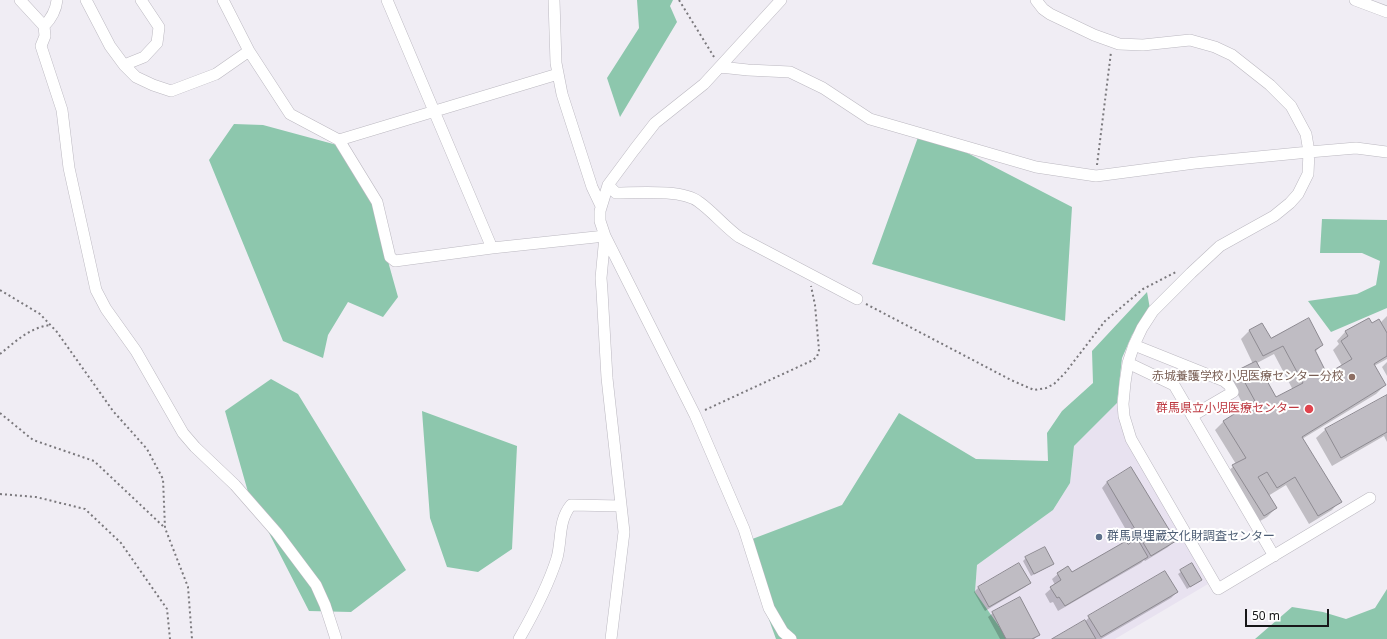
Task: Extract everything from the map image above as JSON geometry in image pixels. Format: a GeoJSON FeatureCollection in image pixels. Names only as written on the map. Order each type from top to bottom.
{"type":"FeatureCollection","features":[{"type":"Feature","properties":{"kind":"street"},"geometry":{"type":"LineString","coordinates":[[20,0],[44,26],[45,36],[41,46],[62,110],[68,168],[96,290],[106,309],[136,351],[183,433],[194,448],[235,485],[277,533],[316,585],[325,604],[336,639]]}},
{"type":"Feature","properties":{"kind":"street"},"geometry":{"type":"LineString","coordinates":[[44,26],[50,20],[57,5],[57,0]]}},
{"type":"Feature","properties":{"kind":"street"},"geometry":{"type":"LineString","coordinates":[[86,0],[110,46],[124,65],[136,77],[153,85],[171,90],[216,74],[249,51]]}},
{"type":"Feature","properties":{"kind":"street"},"geometry":{"type":"LineString","coordinates":[[124,65],[144,57],[157,43],[159,27],[140,0]]}},
{"type":"Feature","properties":{"kind":"street"},"geometry":{"type":"LineString","coordinates":[[223,0],[249,51],[290,114],[339,140],[377,202],[390,257],[395,261],[492,248],[605,236]]}},
{"type":"Feature","properties":{"kind":"street"},"geometry":{"type":"LineString","coordinates":[[387,0],[492,248]]}},
{"type":"Feature","properties":{"kind":"street"},"geometry":{"type":"LineString","coordinates":[[554,0],[556,53],[562,94],[592,187],[601,206]]}},
{"type":"Feature","properties":{"kind":"street"},"geometry":{"type":"LineString","coordinates":[[781,0],[704,84],[655,123],[608,186],[601,206],[600,221],[605,236],[695,415],[744,530],[769,608],[783,632],[791,639]]}},
{"type":"Feature","properties":{"kind":"street"},"geometry":{"type":"LineString","coordinates":[[1036,0],[1043,9],[1050,14],[1094,36],[1120,44],[1143,45],[1190,40],[1215,47],[1232,55],[1270,85],[1291,106],[1306,134],[1309,152],[1308,174],[1298,194],[1290,203],[1274,216],[1220,246],[1191,273],[1153,311],[1142,328],[1128,363],[1123,404],[1124,416],[1131,439],[1218,589],[1370,498]]}},
{"type":"Feature","properties":{"kind":"street"},"geometry":{"type":"LineString","coordinates":[[1355,0],[1387,12]]}},
{"type":"Feature","properties":{"kind":"street"},"geometry":{"type":"LineString","coordinates":[[720,67],[790,72],[823,88],[870,119],[1036,167],[1096,176],[1195,163],[1356,148],[1387,152]]}},
{"type":"Feature","properties":{"kind":"street"},"geometry":{"type":"LineString","coordinates":[[339,140],[558,74]]}},
{"type":"Feature","properties":{"kind":"street"},"geometry":{"type":"LineString","coordinates":[[608,186],[616,193],[672,193],[698,201],[739,237],[857,299]]}},
{"type":"Feature","properties":{"kind":"street"},"geometry":{"type":"LineString","coordinates":[[605,236],[601,278],[607,378],[624,532],[611,639]]}},
{"type":"Feature","properties":{"kind":"street"},"geometry":{"type":"LineString","coordinates":[[1134,345],[1224,381],[1229,385],[1233,392],[1192,416]]}},
{"type":"Feature","properties":{"kind":"street"},"geometry":{"type":"LineString","coordinates":[[1128,363],[1174,385],[1274,556]]}},
{"type":"Feature","properties":{"kind":"street"},"geometry":{"type":"LineString","coordinates":[[519,639],[537,607],[557,557],[564,514],[570,505],[621,506]]}},
{"type":"Feature","properties":{"kind":"path"},"geometry":{"type":"LineString","coordinates":[[679,0],[720,67]]}},
{"type":"Feature","properties":{"kind":"path"},"geometry":{"type":"LineString","coordinates":[[1096,176],[1112,41]]}},
{"type":"Feature","properties":{"kind":"path"},"geometry":{"type":"LineString","coordinates":[[857,299],[1011,380],[1034,390],[1046,388],[1060,379],[1106,321],[1144,289],[1178,270],[1185,269],[1191,273]]}},
{"type":"Feature","properties":{"kind":"path"},"geometry":{"type":"LineString","coordinates":[[695,415],[817,357],[819,345],[815,305],[808,273]]}},
{"type":"Feature","properties":{"kind":"path"},"geometry":{"type":"LineString","coordinates":[[0,290],[40,314],[51,325],[113,411],[147,449],[163,479],[165,528],[188,588],[192,639]]}},
{"type":"Feature","properties":{"kind":"path"},"geometry":{"type":"LineString","coordinates":[[0,354],[31,331],[42,326],[51,325]]}},
{"type":"Feature","properties":{"kind":"path"},"geometry":{"type":"LineString","coordinates":[[0,413],[33,440],[94,461],[165,528]]}},
{"type":"Feature","properties":{"kind":"path"},"geometry":{"type":"LineString","coordinates":[[0,494],[36,497],[85,509],[121,543],[167,609],[170,639]]}},
{"type":"Feature","properties":{"kind":"shaded area","name":"群馬県埋蔵文化財調査センター"},"geometry":{"type":"Polygon","coordinates":[[[1117,403],[1121,426],[1208,584],[1115,639],[1008,639],[975,592],[977,565],[1053,510],[1070,483],[1074,446],[1117,403]]]}},
{"type":"Feature","properties":{"kind":"green space"},"geometry":{"type":"Polygon","coordinates":[[[637,0],[673,0],[670,6],[677,22],[620,117],[607,78],[639,28],[637,0]]]}},
{"type":"Feature","properties":{"kind":"green space"},"geometry":{"type":"Polygon","coordinates":[[[234,124],[263,125],[337,145],[374,202],[384,247],[398,297],[383,317],[348,302],[328,335],[323,358],[283,341],[209,160],[234,124]]]}},
{"type":"Feature","properties":{"kind":"green space"},"geometry":{"type":"Polygon","coordinates":[[[921,129],[1072,207],[1065,321],[872,264],[921,129]]]}},
{"type":"Feature","properties":{"kind":"green space"},"geometry":{"type":"Polygon","coordinates":[[[1322,219],[1387,220],[1387,308],[1331,332],[1308,301],[1357,294],[1376,285],[1380,261],[1362,253],[1320,253],[1322,219]]]}},
{"type":"Feature","properties":{"kind":"green space"},"geometry":{"type":"Polygon","coordinates":[[[1147,292],[1150,309],[1132,335],[1122,358],[1117,403],[1074,446],[1070,483],[1053,510],[977,565],[975,592],[1008,639],[776,639],[755,581],[747,541],[842,505],[899,413],[976,459],[1048,461],[1047,433],[1062,411],[1093,383],[1092,351],[1147,292]]]}},
{"type":"Feature","properties":{"kind":"green space"},"geometry":{"type":"Polygon","coordinates":[[[271,379],[298,394],[406,570],[351,612],[309,611],[248,492],[225,411],[271,379]]]}},
{"type":"Feature","properties":{"kind":"green space"},"geometry":{"type":"Polygon","coordinates":[[[422,411],[517,446],[512,549],[478,572],[447,567],[430,518],[422,411]]]}},
{"type":"Feature","properties":{"kind":"green space"},"geometry":{"type":"Polygon","coordinates":[[[1387,589],[1387,639],[1255,639],[1292,607],[1323,612],[1346,619],[1375,608],[1387,589]]]}},
{"type":"Feature","properties":{"kind":"building"},"geometry":{"type":"Polygon","coordinates":[[[1309,318],[1323,345],[1315,350],[1327,374],[1352,359],[1341,341],[1348,336],[1345,331],[1369,318],[1372,323],[1379,319],[1387,333],[1387,356],[1374,364],[1386,385],[1302,437],[1342,502],[1318,516],[1295,477],[1277,488],[1267,472],[1258,477],[1277,508],[1264,516],[1232,465],[1246,458],[1223,421],[1255,401],[1238,370],[1256,361],[1276,397],[1303,383],[1283,346],[1263,356],[1249,330],[1262,323],[1271,338],[1309,318]]]}},
{"type":"Feature","properties":{"kind":"building"},"geometry":{"type":"Polygon","coordinates":[[[1387,395],[1387,432],[1341,458],[1325,429],[1387,395]]]}},
{"type":"Feature","properties":{"kind":"building"},"geometry":{"type":"Polygon","coordinates":[[[1131,467],[1176,541],[1151,556],[1107,482],[1131,467]]]}},
{"type":"Feature","properties":{"kind":"building"},"geometry":{"type":"Polygon","coordinates":[[[1137,538],[1148,557],[1065,606],[1059,597],[1057,598],[1050,587],[1061,580],[1057,573],[1068,566],[1072,572],[1126,541],[1128,544],[1137,538]]]}},
{"type":"Feature","properties":{"kind":"building"},"geometry":{"type":"Polygon","coordinates":[[[1045,547],[1054,564],[1034,574],[1025,557],[1045,547]]]}},
{"type":"Feature","properties":{"kind":"building"},"geometry":{"type":"Polygon","coordinates":[[[1019,563],[1031,583],[989,607],[978,587],[1019,563]]]}},
{"type":"Feature","properties":{"kind":"building"},"geometry":{"type":"Polygon","coordinates":[[[1192,563],[1202,580],[1190,587],[1180,570],[1192,563]]]}},
{"type":"Feature","properties":{"kind":"building"},"geometry":{"type":"Polygon","coordinates":[[[1165,571],[1178,592],[1101,637],[1088,616],[1165,571]]]}},
{"type":"Feature","properties":{"kind":"building"},"geometry":{"type":"Polygon","coordinates":[[[1020,597],[1040,635],[1032,639],[1006,639],[992,612],[1020,597]]]}},
{"type":"Feature","properties":{"kind":"building"},"geometry":{"type":"Polygon","coordinates":[[[1085,620],[1096,639],[1052,639],[1085,620]]]}},
{"type":"Feature","properties":{"kind":"place","name":"赤城養護学校小児医療センター分校"},"geometry":{"type":"Point","coordinates":[1352,377]}},
{"type":"Feature","properties":{"kind":"place","name":"群馬県立小児医療センター"},"geometry":{"type":"Point","coordinates":[1309,409]}},
{"type":"Feature","properties":{"kind":"place","name":"群馬県埋蔵文化財調査センター"},"geometry":{"type":"Point","coordinates":[1099,537]}}]}
